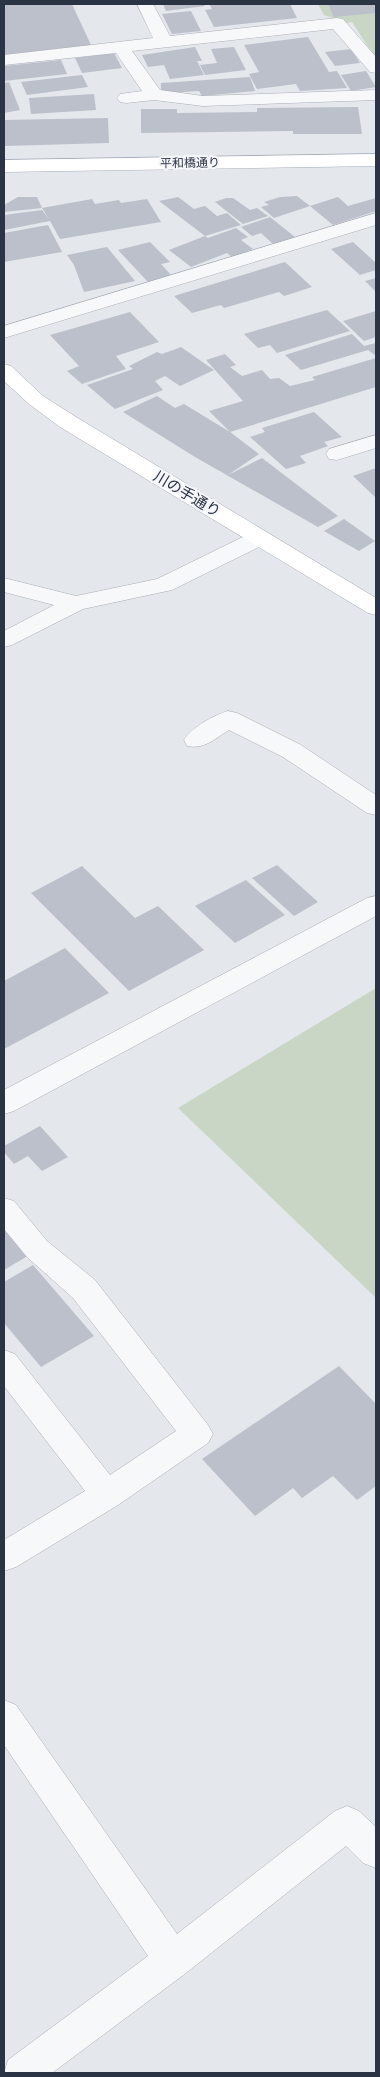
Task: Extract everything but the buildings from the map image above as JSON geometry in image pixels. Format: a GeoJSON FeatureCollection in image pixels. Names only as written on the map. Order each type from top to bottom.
{"type":"FeatureCollection","features":[{"type":"Feature","properties":{"kind":"main road","name":"平和橋通り"},"geometry":{"type":"LineString","coordinates":[[4,166],[376,160]]}},
{"type":"Feature","properties":{"kind":"main road","name":"平和橋通り"},"geometry":{"type":"LineString","coordinates":[[4,178],[366,178]]}},
{"type":"Feature","properties":{"kind":"main road","name":"川の手通り"},"geometry":{"type":"LineString","coordinates":[[4,370],[36,400],[68,422],[376,608]]}},
{"type":"Feature","properties":{"kind":"street"},"geometry":{"type":"LineString","coordinates":[[145,4],[164,43]]}},
{"type":"Feature","properties":{"kind":"street"},"geometry":{"type":"LineString","coordinates":[[4,60],[164,43],[317,17],[337,23],[376,68]]}},
{"type":"Feature","properties":{"kind":"street"},"geometry":{"type":"LineString","coordinates":[[121,48],[154,95]]}},
{"type":"Feature","properties":{"kind":"street"},"geometry":{"type":"LineString","coordinates":[[126,98],[154,95],[203,101],[376,95]]}},
{"type":"Feature","properties":{"kind":"street"},"geometry":{"type":"LineString","coordinates":[[4,332],[376,219]]}},
{"type":"Feature","properties":{"kind":"street"},"geometry":{"type":"LineString","coordinates":[[337,454],[376,441]]}},
{"type":"Feature","properties":{"kind":"street"},"geometry":{"type":"LineString","coordinates":[[4,640],[76,603],[164,586],[259,538]]}},
{"type":"Feature","properties":{"kind":"street"},"geometry":{"type":"LineString","coordinates":[[4,585],[76,603]]}},
{"type":"Feature","properties":{"kind":"street"},"geometry":{"type":"LineString","coordinates":[[196,740],[228,719],[292,750],[376,807]]}},
{"type":"Feature","properties":{"kind":"street"},"geometry":{"type":"LineString","coordinates":[[4,1103],[376,905]]}},
{"type":"Feature","properties":{"kind":"street"},"geometry":{"type":"LineString","coordinates":[[4,1209],[37,1248],[84,1289],[197,1434],[106,1495],[4,1558]]}},
{"type":"Feature","properties":{"kind":"street"},"geometry":{"type":"LineString","coordinates":[[4,1363],[106,1495]]}},
{"type":"Feature","properties":{"kind":"street"},"geometry":{"type":"LineString","coordinates":[[4,1716],[173,1960]]}},
{"type":"Feature","properties":{"kind":"street"},"geometry":{"type":"LineString","coordinates":[[22,2073],[173,1960],[347,1823],[376,1851]]}},
{"type":"Feature","properties":{"kind":"green space"},"geometry":{"type":"Polygon","coordinates":[[[318,4],[376,4],[376,59],[352,22],[347,23],[324,15],[318,4]]]}},
{"type":"Feature","properties":{"kind":"green space"},"geometry":{"type":"Polygon","coordinates":[[[376,988],[376,1298],[178,1108],[376,988]]]}}]}
